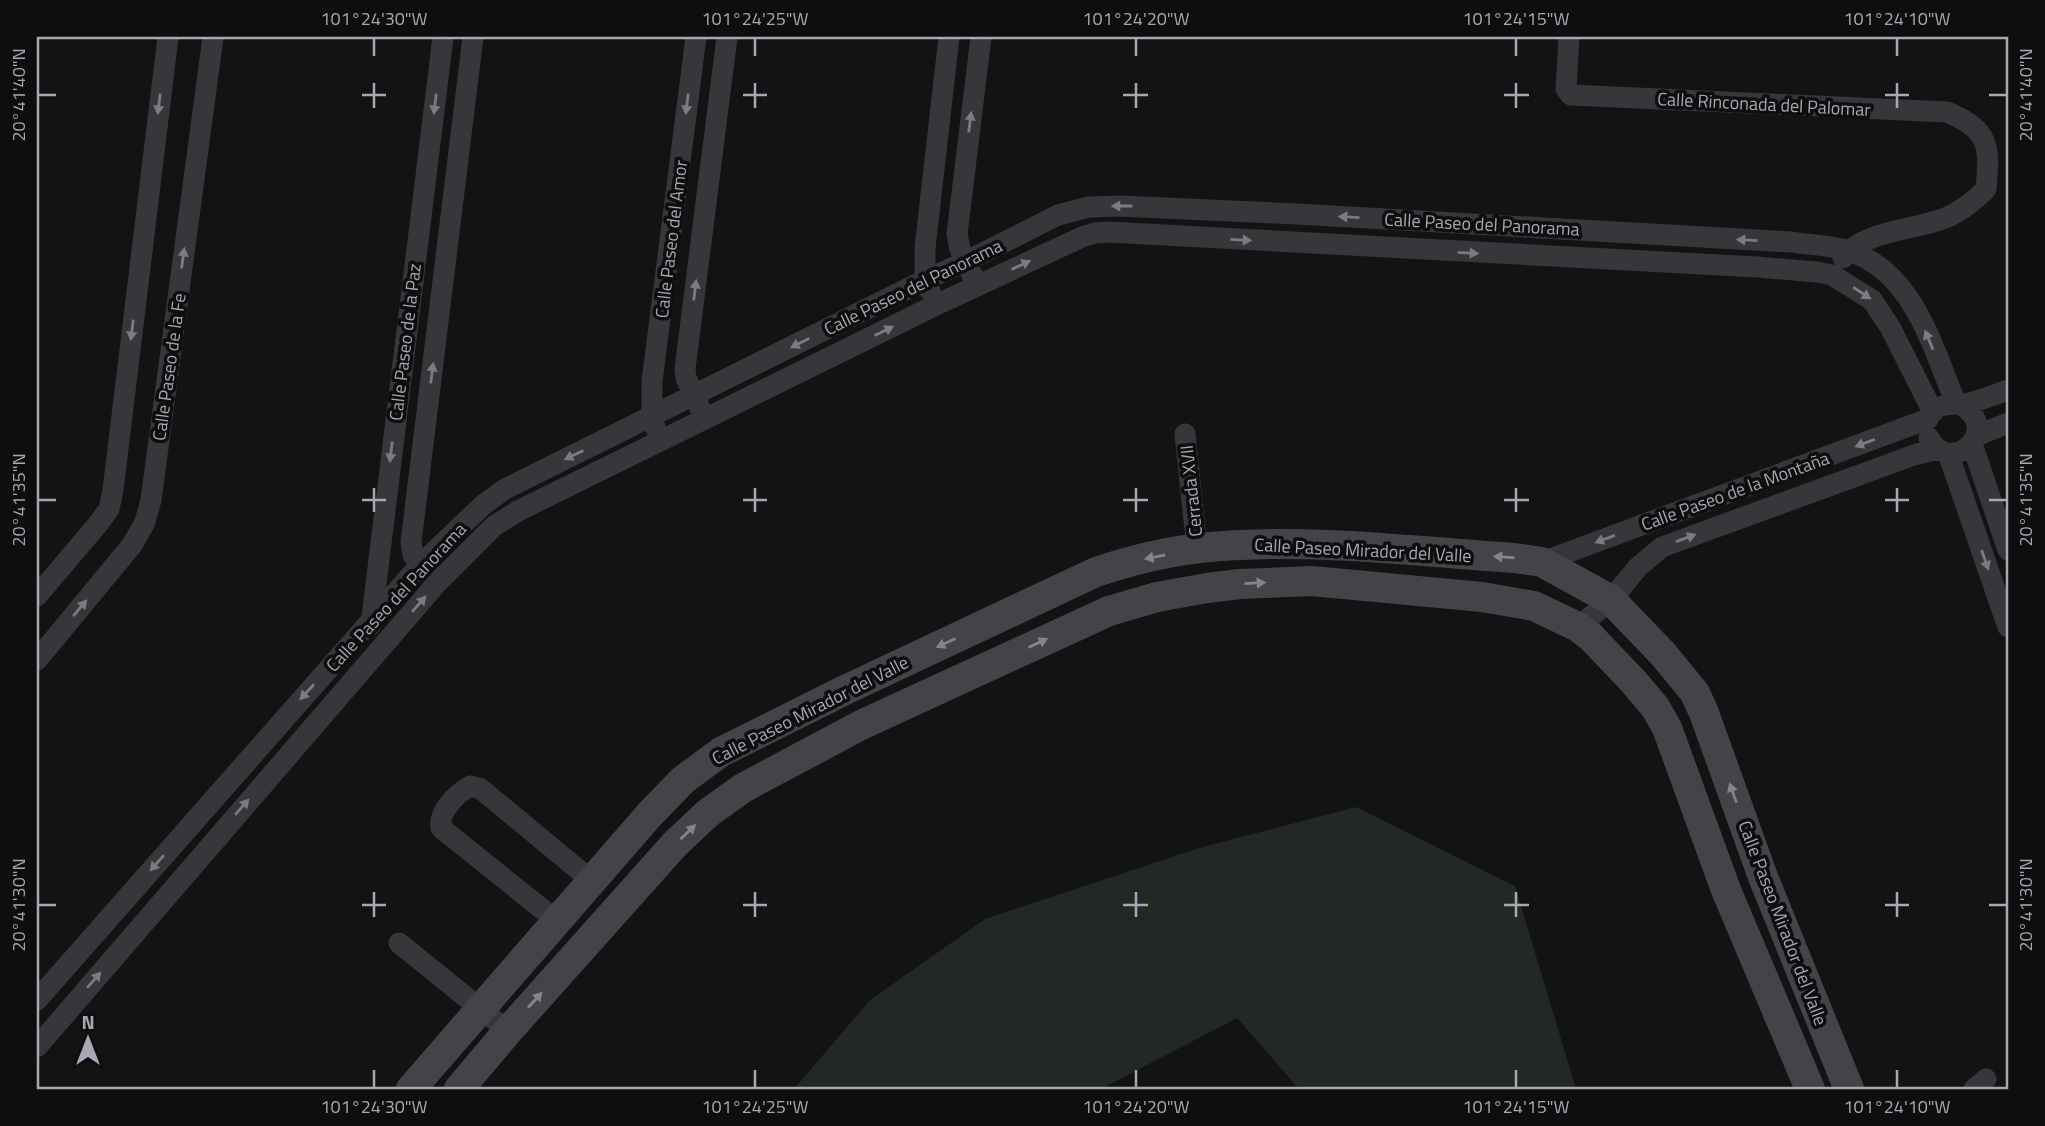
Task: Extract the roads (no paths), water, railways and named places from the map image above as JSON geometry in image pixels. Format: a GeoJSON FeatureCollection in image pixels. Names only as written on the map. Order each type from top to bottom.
{"type":"FeatureCollection","features":[{"type":"Feature","properties":{"kind":"street"},"geometry":{"type":"LineString","coordinates":[[37,596],[98,524],[108,509],[113,490],[168,37]]}},
{"type":"Feature","properties":{"kind":"street","name":"Calle Paseo de la Fe"},"geometry":{"type":"LineString","coordinates":[[37,660],[132,545],[145,522],[153,486],[213,37]]}},
{"type":"Feature","properties":{"kind":"street","name":"Calle Paseo de la Paz"},"geometry":{"type":"LineString","coordinates":[[369,624],[443,37]]}},
{"type":"Feature","properties":{"kind":"street","name":"Calle Paseo de la Paz"},"geometry":{"type":"LineString","coordinates":[[420,565],[413,555],[411,542],[473,37]]}},
{"type":"Feature","properties":{"kind":"street","name":"Calle Paseo del Amor"},"geometry":{"type":"LineString","coordinates":[[660,440],[652,417],[652,381],[696,37]]}},
{"type":"Feature","properties":{"kind":"street","name":"Calle Paseo del Amor"},"geometry":{"type":"LineString","coordinates":[[706,419],[686,378],[685,369],[727,37]]}},
{"type":"Feature","properties":{"kind":"street"},"geometry":{"type":"LineString","coordinates":[[936,305],[925,280],[925,248],[949,37]]}},
{"type":"Feature","properties":{"kind":"street"},"geometry":{"type":"LineString","coordinates":[[978,286],[965,262],[957,234],[981,37]]}},
{"type":"Feature","properties":{"kind":"street","name":"Calle Rinconada del Palomar"},"geometry":{"type":"LineString","coordinates":[[1569,37],[1566,89],[1571,95],[1947,112],[1966,120],[1983,135],[1989,158],[1986,189],[1968,206],[1947,218],[1870,239],[1848,250]]}},
{"type":"Feature","properties":{"kind":"street","name":"Calle Paseo del Panorama"},"geometry":{"type":"LineString","coordinates":[[37,1000],[420,565],[483,505],[505,489],[1058,215],[1089,207],[1119,206],[1777,242],[1848,250],[1884,269],[1901,287],[1917,313],[1958,404]]}},
{"type":"Feature","properties":{"kind":"street","name":"Calle Paseo del Panorama"},"geometry":{"type":"LineString","coordinates":[[37,1047],[387,640],[438,582],[494,526],[518,511],[660,440],[1082,236],[1108,232],[1757,267],[1832,275],[1872,300],[1890,327],[1931,416]]}},
{"type":"Feature","properties":{"kind":"street"},"geometry":{"type":"LineString","coordinates":[[1832,275],[1848,250]]}},
{"type":"Feature","properties":{"kind":"street"},"geometry":{"type":"LineString","coordinates":[[1890,327],[1917,313]]}},
{"type":"Feature","properties":{"kind":"street"},"geometry":{"type":"LineString","coordinates":[[2008,390],[1958,404],[1940,406],[1931,416],[1927,428],[1931,443],[1943,451],[2008,627]]}},
{"type":"Feature","properties":{"kind":"street"},"geometry":{"type":"LineString","coordinates":[[1958,404],[1975,417],[1977,426],[1974,440],[2008,550]]}},
{"type":"Feature","properties":{"kind":"street","name":"Calle Paseo de la Montaña"},"geometry":{"type":"LineString","coordinates":[[1542,562],[1931,416]]}},
{"type":"Feature","properties":{"kind":"street"},"geometry":{"type":"LineString","coordinates":[[1943,451],[1965,450],[1974,440],[2008,422]]}},
{"type":"Feature","properties":{"kind":"street","name":"Cerrada XVII"},"geometry":{"type":"LineString","coordinates":[[1185,434],[1197,548]]}},
{"type":"Feature","properties":{"kind":"street","name":"Calle Paseo de la Montaña"},"geometry":{"type":"LineString","coordinates":[[1578,626],[1611,600],[1638,567],[1662,547],[1914,455],[1943,451]]}},
{"type":"Feature","properties":{"kind":"street","name":"Calle Paseo Mirador del Valle"},"geometry":{"type":"LineString","coordinates":[[411,1089],[683,779],[721,752],[845,690],[1096,572],[1197,548],[1313,544],[1542,562],[1611,600],[1663,654],[1695,693],[1763,877],[1849,1089]]}},
{"type":"Feature","properties":{"kind":"street"},"geometry":{"type":"LineString","coordinates":[[420,565],[438,582]]}},
{"type":"Feature","properties":{"kind":"street","name":"Calle Paseo Mirador del Valle"},"geometry":{"type":"LineString","coordinates":[[459,1089],[666,855],[708,813],[743,788],[861,725],[1109,611],[1157,597],[1218,587],[1312,581],[1482,597],[1534,607],[1578,626],[1633,681],[1655,707],[1667,728],[1726,890],[1810,1089]]}},
{"type":"Feature","properties":{"kind":"street"},"geometry":{"type":"LineString","coordinates":[[369,624],[387,640]]}},
{"type":"Feature","properties":{"kind":"street"},"geometry":{"type":"LineString","coordinates":[[845,690],[861,725]]}},
{"type":"Feature","properties":{"kind":"street"},"geometry":{"type":"LineString","coordinates":[[557,921],[441,828],[442,813],[462,790],[470,786],[481,789],[592,881]]}},
{"type":"Feature","properties":{"kind":"street"},"geometry":{"type":"LineString","coordinates":[[1726,890],[1763,877]]}},
{"type":"Feature","properties":{"kind":"street"},"geometry":{"type":"LineString","coordinates":[[399,943],[508,1031]]}}]}
